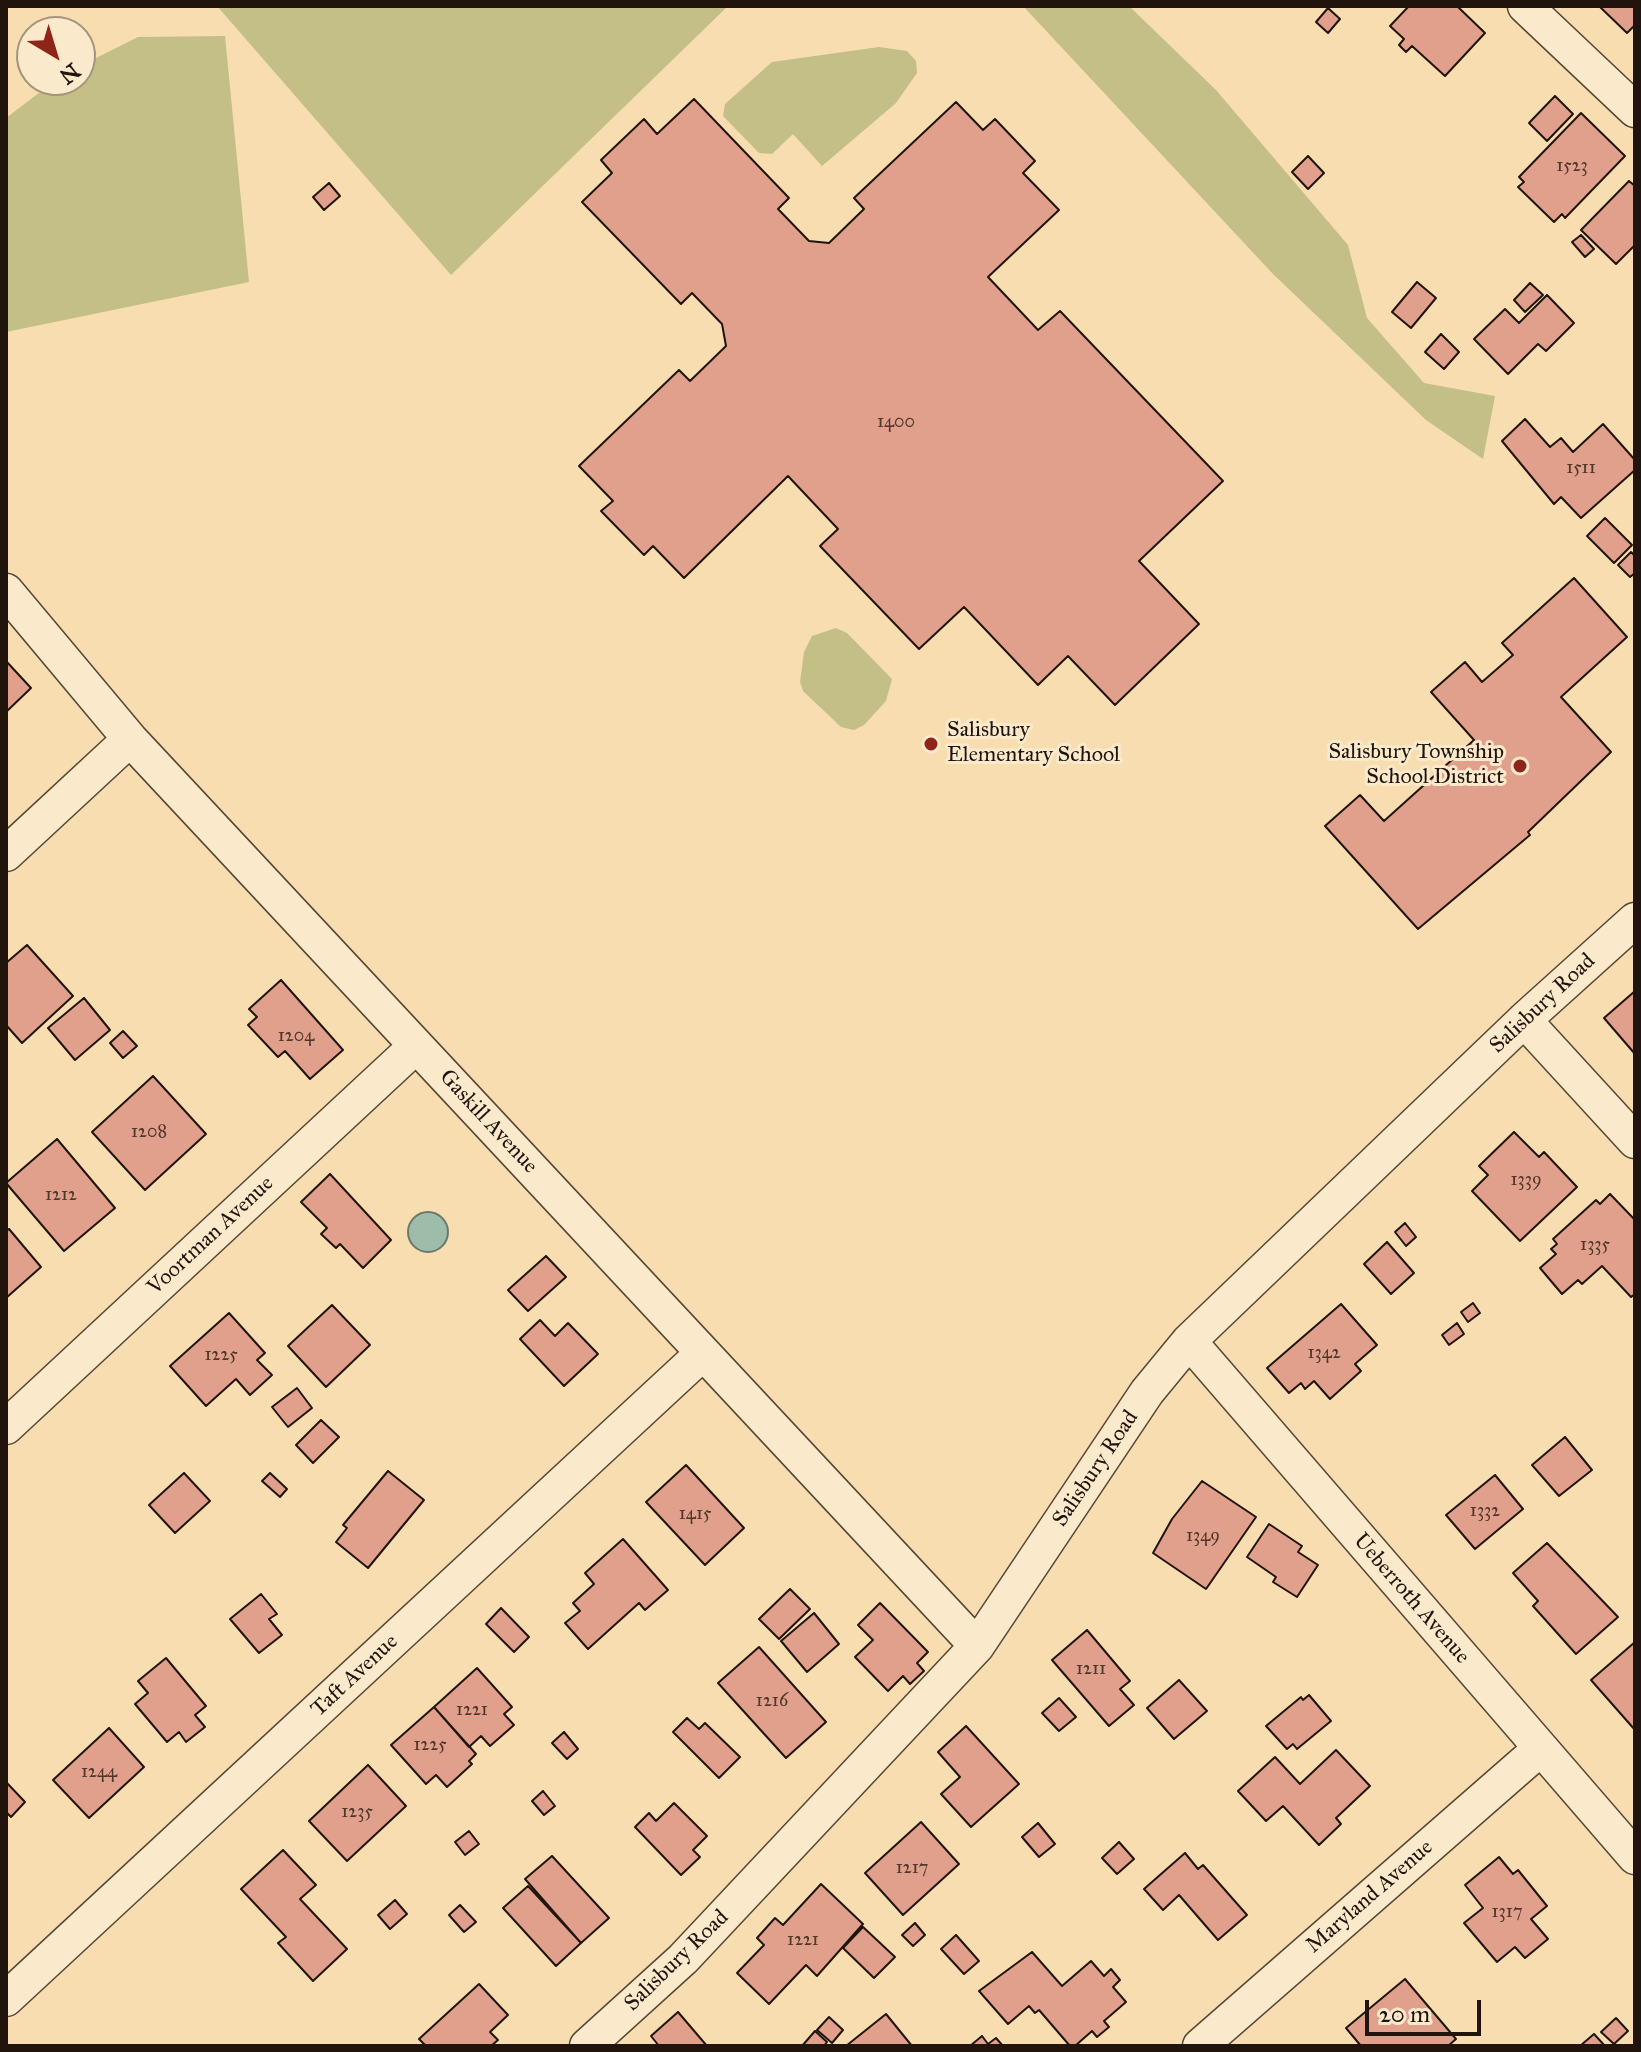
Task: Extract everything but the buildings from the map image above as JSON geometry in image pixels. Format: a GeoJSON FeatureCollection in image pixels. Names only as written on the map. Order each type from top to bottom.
{"type":"FeatureCollection","features":[{"type":"Feature","properties":{"kind":"street"},"geometry":{"type":"LineString","coordinates":[[1525,6],[1635,110]]}},
{"type":"Feature","properties":{"kind":"street","name":"Gaskill Avenue"},"geometry":{"type":"LineString","coordinates":[[6,591],[130,739],[977,1646]]}},
{"type":"Feature","properties":{"kind":"street"},"geometry":{"type":"LineString","coordinates":[[6,854],[130,739]]}},
{"type":"Feature","properties":{"kind":"street","name":"Salisbury Road"},"geometry":{"type":"LineString","coordinates":[[587,2046],[683,1959],[977,1646],[1147,1392],[1189,1341],[1524,1020],[1635,920]]}},
{"type":"Feature","properties":{"kind":"street"},"geometry":{"type":"LineString","coordinates":[[1524,1020],[1635,1141]]}},
{"type":"Feature","properties":{"kind":"street","name":"Voortman Avenue"},"geometry":{"type":"LineString","coordinates":[[6,1427],[416,1046]]}},
{"type":"Feature","properties":{"kind":"street","name":"Ueberroth Avenue"},"geometry":{"type":"LineString","coordinates":[[1189,1341],[1635,1857]]}},
{"type":"Feature","properties":{"kind":"street","name":"Taft Avenue"},"geometry":{"type":"LineString","coordinates":[[6,1999],[703,1353]]}},
{"type":"Feature","properties":{"kind":"street","name":"Maryland Avenue"},"geometry":{"type":"LineString","coordinates":[[1200,2046],[1540,1749]]}},
{"type":"Feature","properties":{"kind":"shaded area"},"geometry":{"type":"Polygon","coordinates":[[[217,6],[728,6],[451,275],[217,6]]]}},
{"type":"Feature","properties":{"kind":"shaded area"},"geometry":{"type":"Polygon","coordinates":[[[1023,6],[1129,6],[1216,90],[1348,245],[1367,318],[1424,383],[1495,396],[1483,459],[1426,420],[1273,274],[1023,6]]]}},
{"type":"Feature","properties":{"kind":"shaded area"},"geometry":{"type":"Polygon","coordinates":[[[225,36],[249,282],[6,332],[6,118],[35,96],[96,96],[96,58],[138,37],[225,36]]]}},
{"type":"Feature","properties":{"kind":"shaded area"},"geometry":{"type":"Polygon","coordinates":[[[879,47],[907,51],[916,61],[917,73],[896,103],[822,166],[793,134],[772,154],[759,153],[723,116],[725,104],[772,62],[879,47]]]}},
{"type":"Feature","properties":{"kind":"shaded area"},"geometry":{"type":"Polygon","coordinates":[[[836,628],[847,633],[892,679],[886,701],[864,725],[854,730],[841,727],[803,691],[800,682],[804,652],[812,636],[836,628]]]}},
{"type":"Feature","properties":{"kind":"shaded area"},"geometry":{"type":"Polygon","coordinates":[[[428,1212],[442,1218],[448,1232],[442,1246],[428,1252],[414,1246],[408,1232],[414,1218],[428,1212]]]}},
{"type":"Feature","properties":{"kind":"place","name":"Salisbury Elementary School"},"geometry":{"type":"Point","coordinates":[931,744]}},
{"type":"Feature","properties":{"kind":"place","name":"Salisbury Township School District"},"geometry":{"type":"Point","coordinates":[1520,766]}}]}
